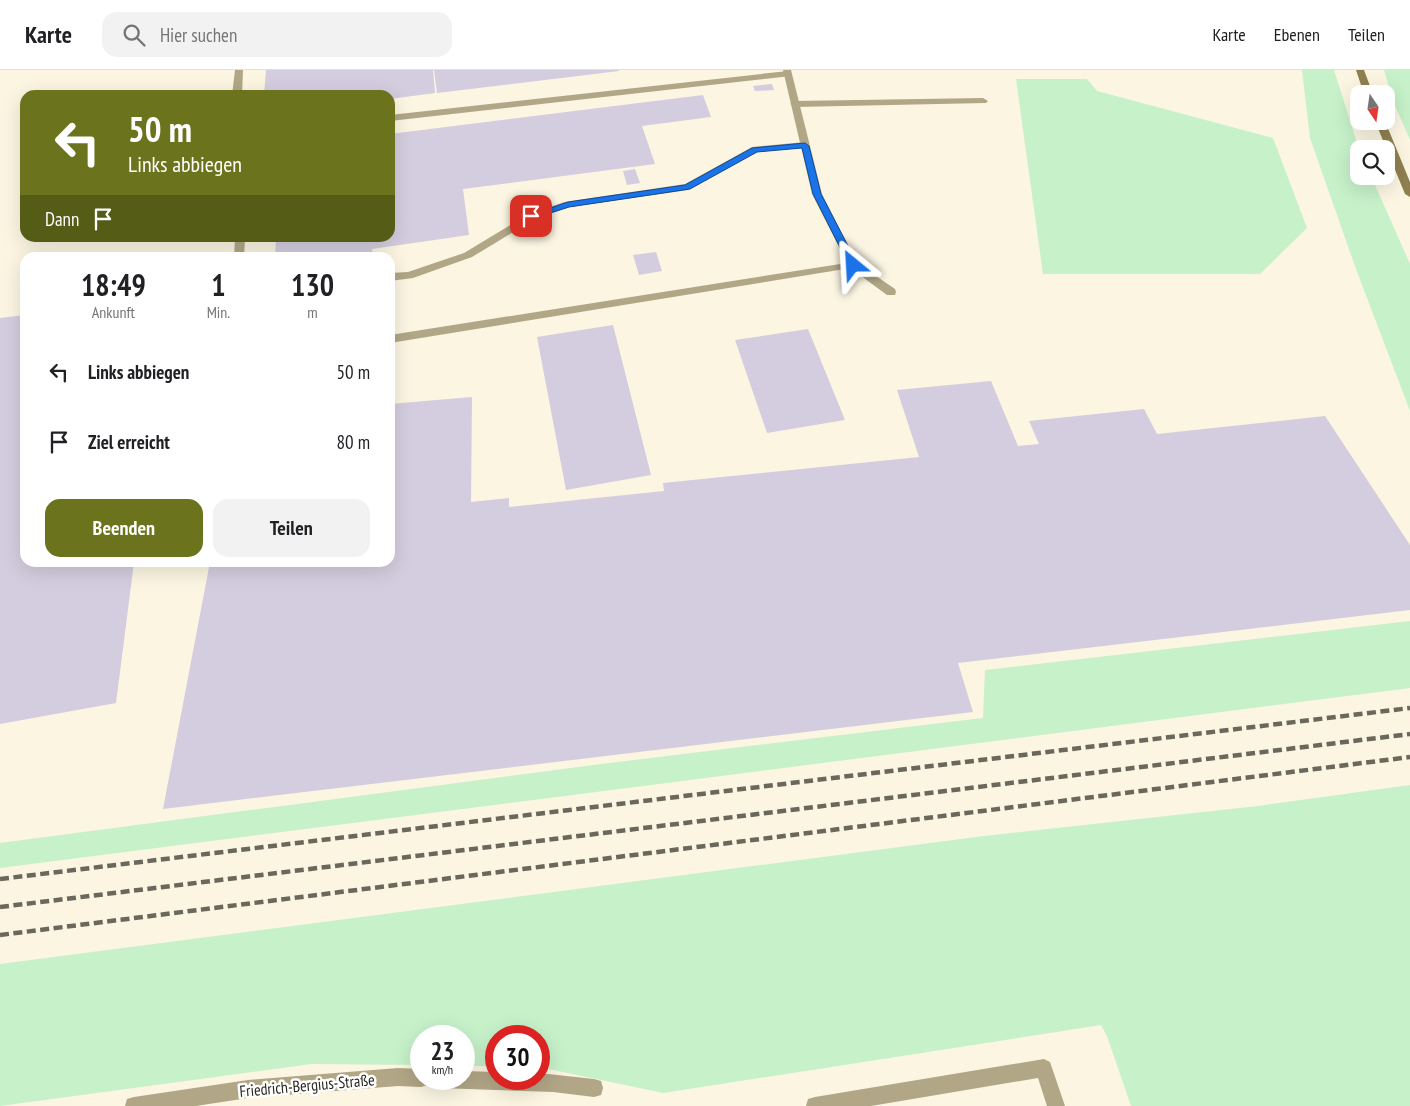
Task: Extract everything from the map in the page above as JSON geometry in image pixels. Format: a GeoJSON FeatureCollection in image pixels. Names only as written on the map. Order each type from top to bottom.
{"type":"FeatureCollection","features":[{"type":"Feature","properties":{"kind":"main road"},"geometry":{"type":"LineString","coordinates":[[1360,70],[1366,85]]}},
{"type":"Feature","properties":{"kind":"main road"},"geometry":{"type":"LineString","coordinates":[[1384,130],[1410,194]]}},
{"type":"Feature","properties":{"kind":"street"},"geometry":{"type":"LineString","coordinates":[[237,90],[239,70]]}},
{"type":"Feature","properties":{"kind":"street"},"geometry":{"type":"LineString","coordinates":[[395,117],[788,72],[817,194],[853,265],[891,292]]}},
{"type":"Feature","properties":{"kind":"street"},"geometry":{"type":"LineString","coordinates":[[795,104],[983,102]]}},
{"type":"Feature","properties":{"kind":"street"},"geometry":{"type":"LineString","coordinates":[[395,338],[853,265]]}},
{"type":"Feature","properties":{"kind":"street"},"geometry":{"type":"LineString","coordinates":[[815,1106],[1044,1068],[1056,1106]]}},
{"type":"Feature","properties":{"kind":"street","name":"Friedrich-Bergius-Straße"},"geometry":{"type":"LineString","coordinates":[[134,1106],[248,1089],[410,1078]]}},
{"type":"Feature","properties":{"kind":"street"},"geometry":{"type":"LineString","coordinates":[[475,1080],[553,1083],[594,1088]]}},
{"type":"Feature","properties":{"kind":"lane"},"geometry":{"type":"LineString","coordinates":[[395,276],[409,275],[468,256],[531,216],[568,204],[688,187],[755,150],[805,146]]}},
{"type":"Feature","properties":{"kind":"green space"},"geometry":{"type":"Polygon","coordinates":[[[1302,70],[1334,70],[1350,121],[1350,130],[1353,130],[1356,140],[1350,140],[1350,185],[1375,185],[1410,264],[1410,411],[1356,269],[1310,138],[1302,70]]]}},
{"type":"Feature","properties":{"kind":"green space"},"geometry":{"type":"Polygon","coordinates":[[[1384,70],[1410,70],[1410,140],[1395,106],[1395,85],[1388,85],[1384,70]]]}},
{"type":"Feature","properties":{"kind":"green space"},"geometry":{"type":"Polygon","coordinates":[[[1016,79],[1087,79],[1097,91],[1273,138],[1307,228],[1260,274],[1043,274],[1016,79]]]}},
{"type":"Feature","properties":{"kind":"green space"},"geometry":{"type":"Polygon","coordinates":[[[1410,621],[1410,688],[0,868],[0,843],[609,763],[983,718],[985,670],[1410,621]]]}},
{"type":"Feature","properties":{"kind":"green space"},"geometry":{"type":"Polygon","coordinates":[[[1410,785],[1410,1106],[1131,1106],[1107,1036],[1101,1025],[663,1093],[550,1069],[550,1025],[485,1025],[485,1066],[475,1066],[475,1025],[410,1025],[410,1065],[311,1064],[0,1106],[0,964],[984,836],[1258,806],[1410,785]]]}},
{"type":"Feature","properties":{"kind":"building"},"geometry":{"type":"Polygon","coordinates":[[[266,70],[433,70],[435,93],[395,98],[395,90],[264,90],[266,70]]]}},
{"type":"Feature","properties":{"kind":"building"},"geometry":{"type":"Polygon","coordinates":[[[434,70],[619,70],[619,71],[437,93],[434,70]]]}},
{"type":"Feature","properties":{"kind":"building"},"geometry":{"type":"Polygon","coordinates":[[[772,84],[774,90],[755,91],[753,86],[772,84]]]}},
{"type":"Feature","properties":{"kind":"building"},"geometry":{"type":"Polygon","coordinates":[[[703,95],[711,117],[642,126],[655,164],[463,189],[469,235],[372,249],[372,252],[275,252],[276,242],[395,242],[395,133],[703,95]]]}},
{"type":"Feature","properties":{"kind":"building"},"geometry":{"type":"Polygon","coordinates":[[[635,169],[640,183],[627,185],[623,171],[635,169]]]}},
{"type":"Feature","properties":{"kind":"building"},"geometry":{"type":"Polygon","coordinates":[[[656,252],[662,271],[639,275],[633,255],[656,252]]]}},
{"type":"Feature","properties":{"kind":"building"},"geometry":{"type":"Polygon","coordinates":[[[20,316],[20,567],[133,567],[116,703],[0,724],[0,318],[20,316]]]}},
{"type":"Feature","properties":{"kind":"building"},"geometry":{"type":"Polygon","coordinates":[[[613,325],[651,475],[566,490],[537,337],[613,325]]]}},
{"type":"Feature","properties":{"kind":"building"},"geometry":{"type":"Polygon","coordinates":[[[808,329],[845,420],[767,433],[735,340],[808,329]]]}},
{"type":"Feature","properties":{"kind":"building"},"geometry":{"type":"Polygon","coordinates":[[[991,381],[1018,446],[1039,444],[1029,421],[1144,409],[1157,434],[1325,416],[1410,545],[1410,610],[958,663],[973,712],[163,809],[209,567],[395,567],[395,404],[472,397],[471,502],[509,498],[509,507],[664,491],[663,483],[919,457],[897,390],[991,381]]]}},
{"type":"Feature","properties":{"kind":"railway"},"geometry":{"type":"LineString","coordinates":[[0,879],[1410,708]]}},
{"type":"Feature","properties":{"kind":"railway"},"geometry":{"type":"LineString","coordinates":[[0,907],[1410,734]]}},
{"type":"Feature","properties":{"kind":"railway"},"geometry":{"type":"LineString","coordinates":[[0,935],[1410,757]]}},
{"type":"Feature","properties":{"kind":"route"},"geometry":{"type":"LineString","coordinates":[[531,216],[568,204],[688,187],[755,150],[805,146],[817,194],[853,265]]}}]}
